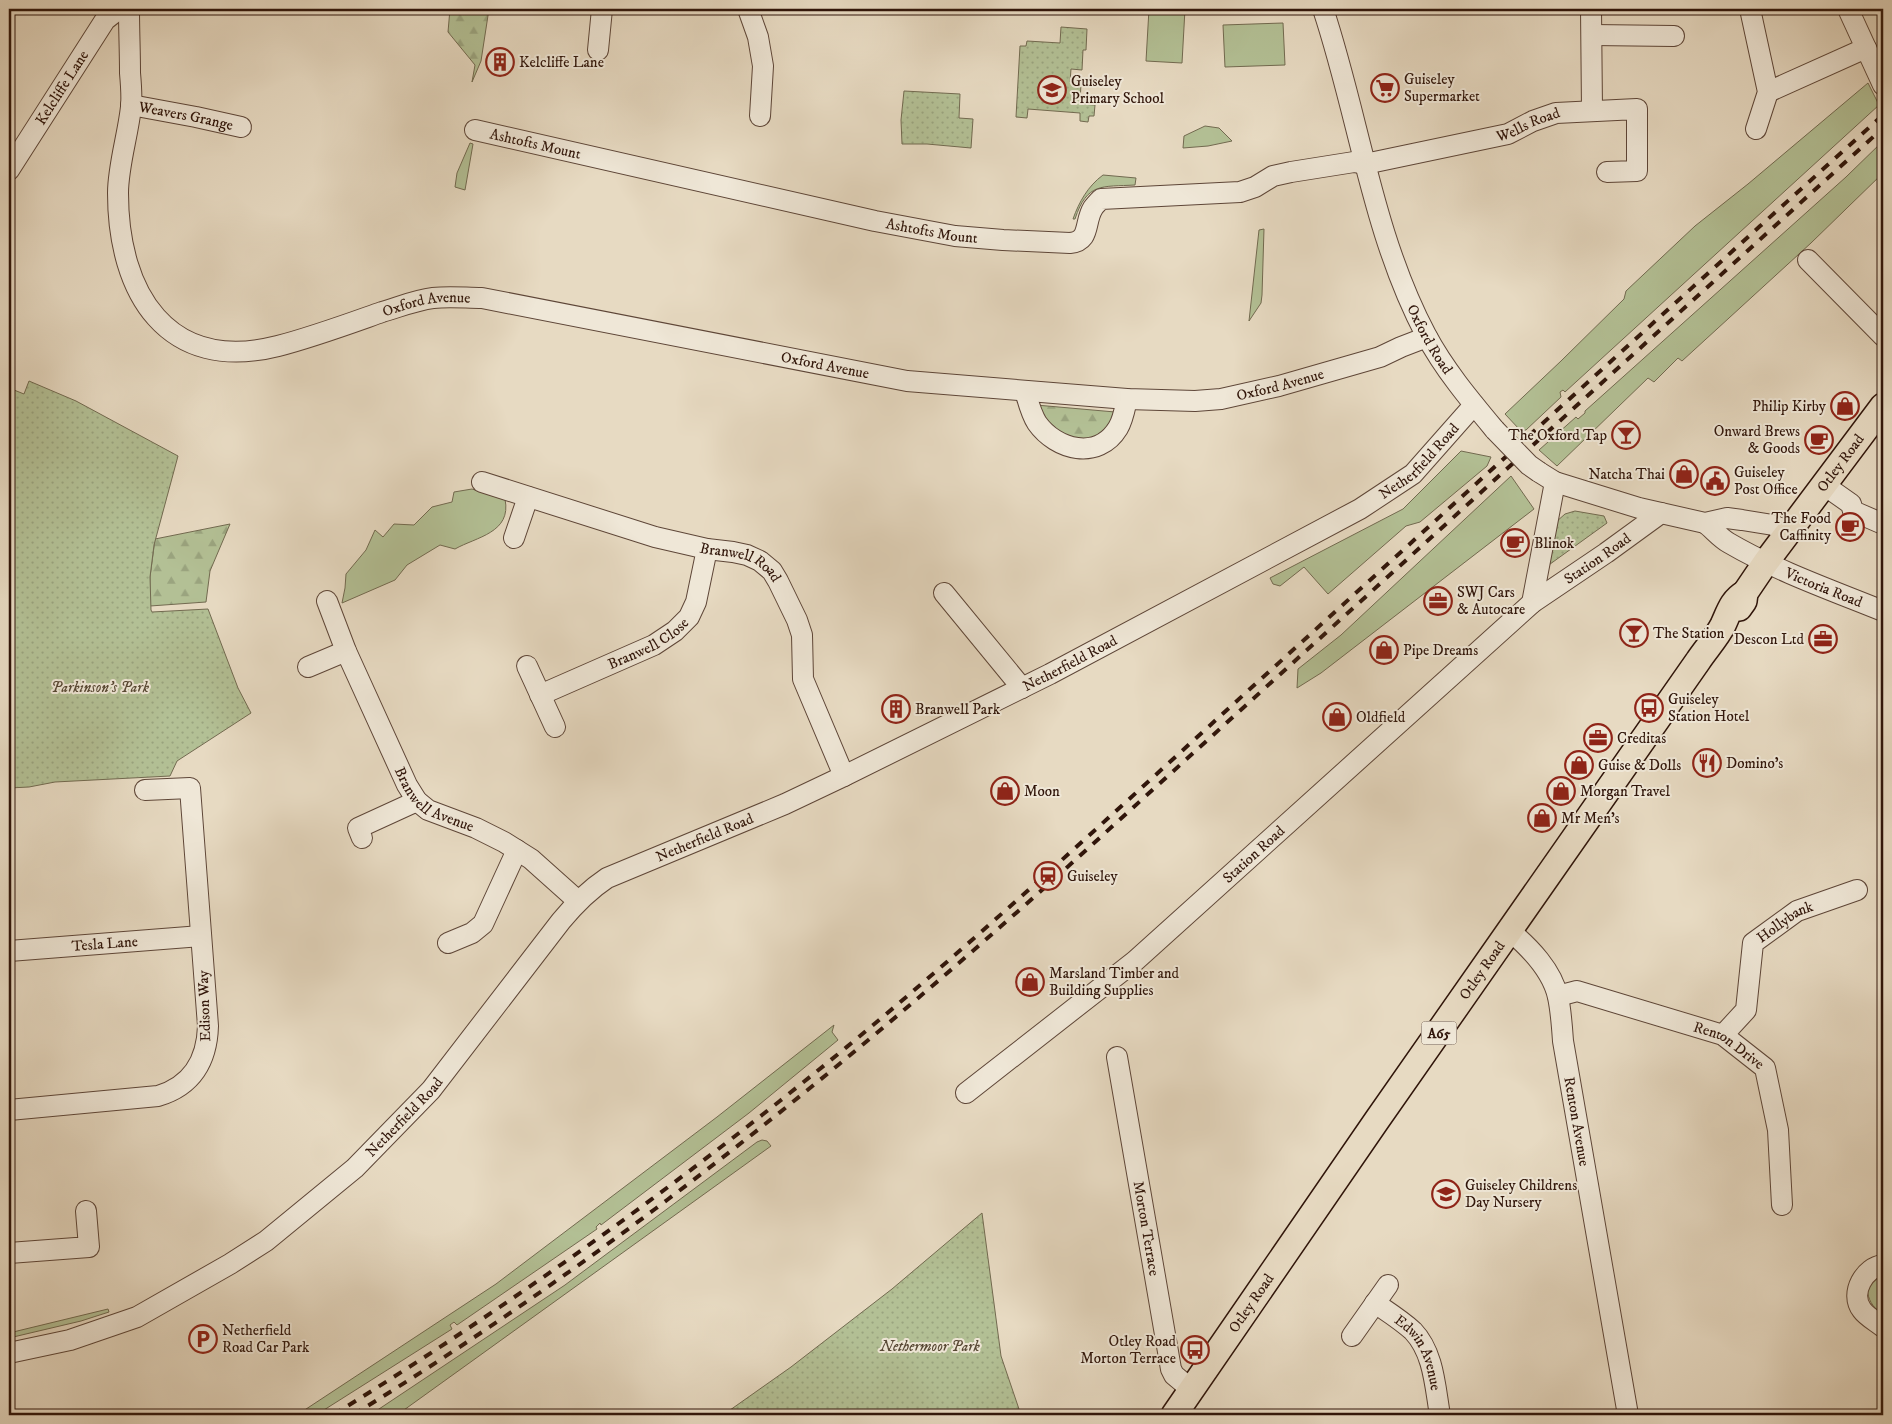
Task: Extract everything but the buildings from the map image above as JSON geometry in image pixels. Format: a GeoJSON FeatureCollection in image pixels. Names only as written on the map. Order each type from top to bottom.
{"type":"FeatureCollection","features":[{"type":"Feature","properties":{"kind":"main road","name":"Otley Road"},"geometry":{"type":"LineString","coordinates":[[1174,1415],[1723,624],[1732,618],[1744,601],[1745,593],[1766,562],[1883,406]]}},
{"type":"Feature","properties":{"kind":"street","name":"Kelcliffe Lane"},"geometry":{"type":"LineString","coordinates":[[9,170],[105,20],[119,9]]}},
{"type":"Feature","properties":{"kind":"street","name":"Oxford Avenue"},"geometry":{"type":"LineString","coordinates":[[129,9],[131,106],[118,192],[120,227],[127,266],[142,301],[157,320],[187,341],[216,351],[244,352],[278,346],[405,305],[431,299],[453,297],[482,298],[907,381],[1127,399],[1196,401],[1279,386],[1380,357],[1427,337]]}},
{"type":"Feature","properties":{"kind":"street"},"geometry":{"type":"LineString","coordinates":[[598,50],[602,9]]}},
{"type":"Feature","properties":{"kind":"street"},"geometry":{"type":"LineString","coordinates":[[748,9],[758,38],[763,66],[760,116]]}},
{"type":"Feature","properties":{"kind":"street","name":"Oxford Road"},"geometry":{"type":"LineString","coordinates":[[1323,9],[1396,269],[1427,337],[1474,405],[1495,430],[1528,465],[1547,477],[1603,498],[1705,523],[1727,518],[1773,525],[1789,532]]}},
{"type":"Feature","properties":{"kind":"street"},"geometry":{"type":"LineString","coordinates":[[1591,9],[1592,110]]}},
{"type":"Feature","properties":{"kind":"street"},"geometry":{"type":"LineString","coordinates":[[1750,9],[1768,92],[1756,129]]}},
{"type":"Feature","properties":{"kind":"street"},"geometry":{"type":"LineString","coordinates":[[1848,9],[1880,78]]}},
{"type":"Feature","properties":{"kind":"street"},"geometry":{"type":"LineString","coordinates":[[1592,35],[1674,36]]}},
{"type":"Feature","properties":{"kind":"street"},"geometry":{"type":"LineString","coordinates":[[1768,92],[1866,48]]}},
{"type":"Feature","properties":{"kind":"street","name":"Weavers Grange"},"geometry":{"type":"LineString","coordinates":[[131,106],[196,116],[241,127]]}},
{"type":"Feature","properties":{"kind":"street","name":"Wells Road"},"geometry":{"type":"LineString","coordinates":[[1365,164],[1508,134],[1556,113],[1637,109],[1637,172],[1607,172]]}},
{"type":"Feature","properties":{"kind":"street","name":"Ashtofts Mount"},"geometry":{"type":"LineString","coordinates":[[475,130],[918,230],[955,236],[1070,243],[1081,239],[1093,208],[1101,199],[1240,192],[1255,188],[1273,176],[1354,162],[1365,164]]}},
{"type":"Feature","properties":{"kind":"street"},"geometry":{"type":"LineString","coordinates":[[1808,260],[1883,336]]}},
{"type":"Feature","properties":{"kind":"street"},"geometry":{"type":"LineString","coordinates":[[1025,391],[1032,414],[1041,428],[1054,440],[1068,448],[1076,449],[1098,446],[1114,434],[1120,424],[1127,399]]}},
{"type":"Feature","properties":{"kind":"street","name":"Netherfield Road"},"geometry":{"type":"LineString","coordinates":[[9,1352],[70,1340],[137,1317],[230,1264],[273,1235],[355,1168],[426,1096],[578,901],[593,887],[607,878],[785,804],[844,776],[1022,688],[1360,509],[1413,474],[1474,405]]}},
{"type":"Feature","properties":{"kind":"street","name":"Station Road"},"geometry":{"type":"LineString","coordinates":[[1532,603],[1547,477]]}},
{"type":"Feature","properties":{"kind":"street","name":"Branwell Road"},"geometry":{"type":"LineString","coordinates":[[482,482],[655,537],[707,549],[733,552],[753,558],[772,571],[802,635],[802,672],[806,688],[844,776]]}},
{"type":"Feature","properties":{"kind":"street"},"geometry":{"type":"LineString","coordinates":[[1824,484],[1851,504],[1853,511],[1883,524]]}},
{"type":"Feature","properties":{"kind":"street"},"geometry":{"type":"LineString","coordinates":[[514,538],[528,497]]}},
{"type":"Feature","properties":{"kind":"street"},"geometry":{"type":"LineString","coordinates":[[1851,504],[1858,501],[1883,511]]}},
{"type":"Feature","properties":{"kind":"street","name":"Station Road"},"geometry":{"type":"LineString","coordinates":[[966,1093],[1135,961],[1532,603],[1661,513]]}},
{"type":"Feature","properties":{"kind":"street","name":"Oxford Road"},"geometry":{"type":"LineString","coordinates":[[1705,523],[1727,542],[1766,562]]}},
{"type":"Feature","properties":{"kind":"street","name":"Branwell Close"},"geometry":{"type":"LineString","coordinates":[[540,694],[654,645],[675,632],[689,617],[696,602],[707,549]]}},
{"type":"Feature","properties":{"kind":"street","name":"Victoria Road"},"geometry":{"type":"LineString","coordinates":[[1766,562],[1883,611]]}},
{"type":"Feature","properties":{"kind":"street"},"geometry":{"type":"LineString","coordinates":[[944,593],[1022,688]]}},
{"type":"Feature","properties":{"kind":"street","name":"Branwell Avenue"},"geometry":{"type":"LineString","coordinates":[[326,601],[346,651],[407,785],[417,801],[428,810],[476,828],[517,850],[578,901]]}},
{"type":"Feature","properties":{"kind":"street"},"geometry":{"type":"LineString","coordinates":[[308,667],[346,651]]}},
{"type":"Feature","properties":{"kind":"street"},"geometry":{"type":"LineString","coordinates":[[527,666],[555,726]]}},
{"type":"Feature","properties":{"kind":"street","name":"Edison Way"},"geometry":{"type":"LineString","coordinates":[[9,1110],[158,1096],[168,1093],[190,1076],[205,1054],[208,1026],[190,788],[145,790]]}},
{"type":"Feature","properties":{"kind":"street"},"geometry":{"type":"LineString","coordinates":[[362,838],[358,828],[417,801]]}},
{"type":"Feature","properties":{"kind":"street"},"geometry":{"type":"LineString","coordinates":[[448,943],[472,933],[483,924],[517,850]]}},
{"type":"Feature","properties":{"kind":"street","name":"Hollybank"},"geometry":{"type":"LineString","coordinates":[[1723,1035],[1746,1010],[1753,943],[1797,911],[1857,890]]}},
{"type":"Feature","properties":{"kind":"street","name":"Renton Avenue"},"geometry":{"type":"LineString","coordinates":[[1510,931],[1534,952],[1548,973],[1558,996],[1628,1415]]}},
{"type":"Feature","properties":{"kind":"street","name":"Tesla Lane"},"geometry":{"type":"LineString","coordinates":[[9,951],[200,936]]}},
{"type":"Feature","properties":{"kind":"street","name":"Renton Drive"},"geometry":{"type":"LineString","coordinates":[[1558,996],[1577,992],[1723,1035],[1765,1068],[1778,1130],[1782,1205]]}},
{"type":"Feature","properties":{"kind":"street","name":"Morton Terrace"},"geometry":{"type":"LineString","coordinates":[[1117,1057],[1171,1369],[1174,1375],[1192,1390]]}},
{"type":"Feature","properties":{"kind":"street"},"geometry":{"type":"LineString","coordinates":[[9,1253],[89,1246],[86,1211]]}},
{"type":"Feature","properties":{"kind":"street"},"geometry":{"type":"LineString","coordinates":[[1883,1265],[1876,1266],[1860,1281],[1858,1296],[1861,1310],[1883,1328]]}},
{"type":"Feature","properties":{"kind":"street","name":"Edwin Avenue"},"geometry":{"type":"LineString","coordinates":[[1352,1336],[1388,1285]]}},
{"type":"Feature","properties":{"kind":"street","name":"Edwin Avenue"},"geometry":{"type":"LineString","coordinates":[[1375,1303],[1414,1332],[1423,1344],[1430,1359],[1440,1415]]}},
{"type":"Feature","properties":{"kind":"green space"},"geometry":{"type":"Polygon","coordinates":[[[450,9],[489,9],[481,61],[472,82],[475,65],[448,32],[450,9]]]}},
{"type":"Feature","properties":{"kind":"green space"},"geometry":{"type":"Polygon","coordinates":[[[1149,9],[1185,9],[1182,63],[1146,61],[1149,9]]]}},
{"type":"Feature","properties":{"kind":"green space"},"geometry":{"type":"Polygon","coordinates":[[[1283,23],[1285,65],[1225,67],[1223,25],[1283,23]]]}},
{"type":"Feature","properties":{"kind":"green space"},"geometry":{"type":"Polygon","coordinates":[[[1061,27],[1087,29],[1086,50],[1083,50],[1082,70],[1071,69],[1070,82],[1081,83],[1080,104],[1095,105],[1094,116],[1089,116],[1088,122],[1080,121],[1080,113],[1028,109],[1027,118],[1016,117],[1020,46],[1026,46],[1027,41],[1060,43],[1061,27]]]}},
{"type":"Feature","properties":{"kind":"green space"},"geometry":{"type":"Polygon","coordinates":[[[1868,83],[1879,105],[1565,392],[1563,390],[1560,392],[1561,397],[1526,430],[1520,430],[1505,414],[1624,299],[1626,291],[1695,226],[1868,83]]]}},
{"type":"Feature","properties":{"kind":"green space"},"geometry":{"type":"Polygon","coordinates":[[[904,91],[960,94],[959,118],[973,119],[971,148],[902,144],[901,120],[904,91]]]}},
{"type":"Feature","properties":{"kind":"green space"},"geometry":{"type":"Polygon","coordinates":[[[1205,126],[1219,128],[1232,141],[1208,146],[1183,148],[1184,136],[1205,126]]]}},
{"type":"Feature","properties":{"kind":"green space"},"geometry":{"type":"Polygon","coordinates":[[[1883,141],[1883,173],[1811,243],[1682,361],[1678,358],[1654,382],[1648,378],[1557,466],[1539,450],[1576,417],[1578,419],[1585,413],[1846,177],[1883,141]]]}},
{"type":"Feature","properties":{"kind":"green space"},"geometry":{"type":"Polygon","coordinates":[[[470,143],[473,144],[465,190],[455,187],[457,173],[470,143]]]}},
{"type":"Feature","properties":{"kind":"green space"},"geometry":{"type":"Polygon","coordinates":[[[1103,175],[1136,178],[1135,185],[1097,189],[1085,198],[1075,219],[1073,219],[1085,195],[1103,175]]]}},
{"type":"Feature","properties":{"kind":"green space"},"geometry":{"type":"Polygon","coordinates":[[[1264,229],[1261,303],[1249,321],[1259,230],[1264,229]]]}},
{"type":"Feature","properties":{"kind":"green space","name":"Parkinson’s Park"},"geometry":{"type":"Polygon","coordinates":[[[29,381],[76,401],[178,456],[154,545],[150,577],[151,610],[152,612],[208,609],[238,688],[251,713],[177,761],[170,776],[55,782],[29,787],[9,788],[9,388],[24,394],[29,381]]]}},
{"type":"Feature","properties":{"kind":"green space"},"geometry":{"type":"Polygon","coordinates":[[[1036,405],[1115,412],[1102,432],[1089,439],[1081,440],[1073,439],[1056,431],[1036,405]]]}},
{"type":"Feature","properties":{"kind":"green space"},"geometry":{"type":"Polygon","coordinates":[[[1461,451],[1491,457],[1487,466],[1420,522],[1406,526],[1328,594],[1304,567],[1280,586],[1273,584],[1270,578],[1403,509],[1461,451]]]}},
{"type":"Feature","properties":{"kind":"green space"},"geometry":{"type":"Polygon","coordinates":[[[1511,476],[1534,509],[1321,673],[1297,688],[1298,669],[1341,635],[1511,476]]]}},
{"type":"Feature","properties":{"kind":"green space"},"geometry":{"type":"Polygon","coordinates":[[[472,489],[505,499],[506,510],[498,527],[482,537],[455,549],[440,545],[407,565],[395,580],[342,603],[346,574],[366,550],[375,530],[383,537],[394,524],[414,525],[432,507],[452,502],[454,492],[472,489]]]}},
{"type":"Feature","properties":{"kind":"green space"},"geometry":{"type":"Polygon","coordinates":[[[1575,511],[1604,516],[1607,523],[1546,567],[1556,522],[1565,514],[1575,511]]]}},
{"type":"Feature","properties":{"kind":"green space"},"geometry":{"type":"Polygon","coordinates":[[[230,524],[210,571],[206,602],[150,606],[150,577],[155,539],[230,524]]]}},
{"type":"Feature","properties":{"kind":"green space"},"geometry":{"type":"Polygon","coordinates":[[[834,1025],[832,1032],[838,1040],[749,1113],[601,1225],[600,1223],[596,1227],[597,1229],[457,1325],[454,1322],[450,1325],[452,1329],[316,1415],[297,1415],[496,1284],[717,1117],[834,1025]]]}},
{"type":"Feature","properties":{"kind":"green space"},"geometry":{"type":"Polygon","coordinates":[[[762,1140],[767,1141],[771,1146],[397,1415],[370,1415],[565,1285],[762,1140]]]}},
{"type":"Feature","properties":{"kind":"green space","name":"Nethermoor Park"},"geometry":{"type":"Polygon","coordinates":[[[982,1213],[1001,1356],[1021,1415],[723,1415],[791,1367],[892,1289],[982,1213]]]}},
{"type":"Feature","properties":{"kind":"green space"},"geometry":{"type":"Polygon","coordinates":[[[1883,1275],[1883,1315],[1870,1300],[1868,1288],[1875,1279],[1883,1275]]]}},
{"type":"Feature","properties":{"kind":"green space"},"geometry":{"type":"Polygon","coordinates":[[[108,1309],[109,1312],[81,1321],[9,1338],[9,1333],[108,1309]]]}},
{"type":"Feature","properties":{"kind":"railway"},"geometry":{"type":"LineString","coordinates":[[333,1415],[468,1328],[600,1237],[729,1141],[854,1041],[1065,857],[1883,115]]}},
{"type":"Feature","properties":{"kind":"railway"},"geometry":{"type":"LineString","coordinates":[[353,1415],[446,1356],[627,1230],[714,1164],[886,1025],[1052,881],[1883,128]]}},
{"type":"Feature","properties":{"kind":"place","name":"Kelcliffe Lane"},"geometry":{"type":"Point","coordinates":[500,62]}},
{"type":"Feature","properties":{"kind":"place","name":"Guiseley Supermarket"},"geometry":{"type":"Point","coordinates":[1385,88]}},
{"type":"Feature","properties":{"kind":"place","name":"Guiseley Primary School"},"geometry":{"type":"Point","coordinates":[1052,90]}},
{"type":"Feature","properties":{"kind":"place","name":"Philip Kirby"},"geometry":{"type":"Point","coordinates":[1845,406]}},
{"type":"Feature","properties":{"kind":"place","name":"The Oxford Tap"},"geometry":{"type":"Point","coordinates":[1626,435]}},
{"type":"Feature","properties":{"kind":"place","name":"Onward Brews & Goods"},"geometry":{"type":"Point","coordinates":[1819,440]}},
{"type":"Feature","properties":{"kind":"place","name":"Natcha Thai"},"geometry":{"type":"Point","coordinates":[1684,474]}},
{"type":"Feature","properties":{"kind":"place","name":"Guiseley Post Office"},"geometry":{"type":"Point","coordinates":[1715,481]}},
{"type":"Feature","properties":{"kind":"place","name":"The Food Caffinity"},"geometry":{"type":"Point","coordinates":[1850,527]}},
{"type":"Feature","properties":{"kind":"place","name":"Blinok"},"geometry":{"type":"Point","coordinates":[1515,543]}},
{"type":"Feature","properties":{"kind":"place","name":"SWJ Cars & Autocare"},"geometry":{"type":"Point","coordinates":[1438,601]}},
{"type":"Feature","properties":{"kind":"place","name":"The Station"},"geometry":{"type":"Point","coordinates":[1634,633]}},
{"type":"Feature","properties":{"kind":"place","name":"Descon Ltd"},"geometry":{"type":"Point","coordinates":[1823,639]}},
{"type":"Feature","properties":{"kind":"place","name":"Pipe Dreams"},"geometry":{"type":"Point","coordinates":[1384,650]}},
{"type":"Feature","properties":{"kind":"place","name":"Guiseley Station Hotel"},"geometry":{"type":"Point","coordinates":[1649,708]}},
{"type":"Feature","properties":{"kind":"place","name":"Branwell Park"},"geometry":{"type":"Point","coordinates":[896,709]}},
{"type":"Feature","properties":{"kind":"place","name":"Oldfield"},"geometry":{"type":"Point","coordinates":[1337,717]}},
{"type":"Feature","properties":{"kind":"place","name":"Creditas"},"geometry":{"type":"Point","coordinates":[1598,738]}},
{"type":"Feature","properties":{"kind":"place","name":"Domino's"},"geometry":{"type":"Point","coordinates":[1707,763]}},
{"type":"Feature","properties":{"kind":"place","name":"Guise & Dolls"},"geometry":{"type":"Point","coordinates":[1579,765]}},
{"type":"Feature","properties":{"kind":"place","name":"Moon"},"geometry":{"type":"Point","coordinates":[1005,791]}},
{"type":"Feature","properties":{"kind":"place","name":"Morgan Travel"},"geometry":{"type":"Point","coordinates":[1561,791]}},
{"type":"Feature","properties":{"kind":"place","name":"Mr Men's"},"geometry":{"type":"Point","coordinates":[1542,818]}},
{"type":"Feature","properties":{"kind":"place","name":"Guiseley"},"geometry":{"type":"Point","coordinates":[1048,876]}},
{"type":"Feature","properties":{"kind":"place","name":"Marsland Timber and Building Supplies"},"geometry":{"type":"Point","coordinates":[1030,982]}},
{"type":"Feature","properties":{"kind":"place","name":"Guiseley Childrens Day Nursery"},"geometry":{"type":"Point","coordinates":[1446,1194]}},
{"type":"Feature","properties":{"kind":"place","name":"Netherfield Road Car Park"},"geometry":{"type":"Point","coordinates":[203,1339]}},
{"type":"Feature","properties":{"kind":"place","name":"Otley Road Morton Terrace"},"geometry":{"type":"Point","coordinates":[1195,1350]}}]}
